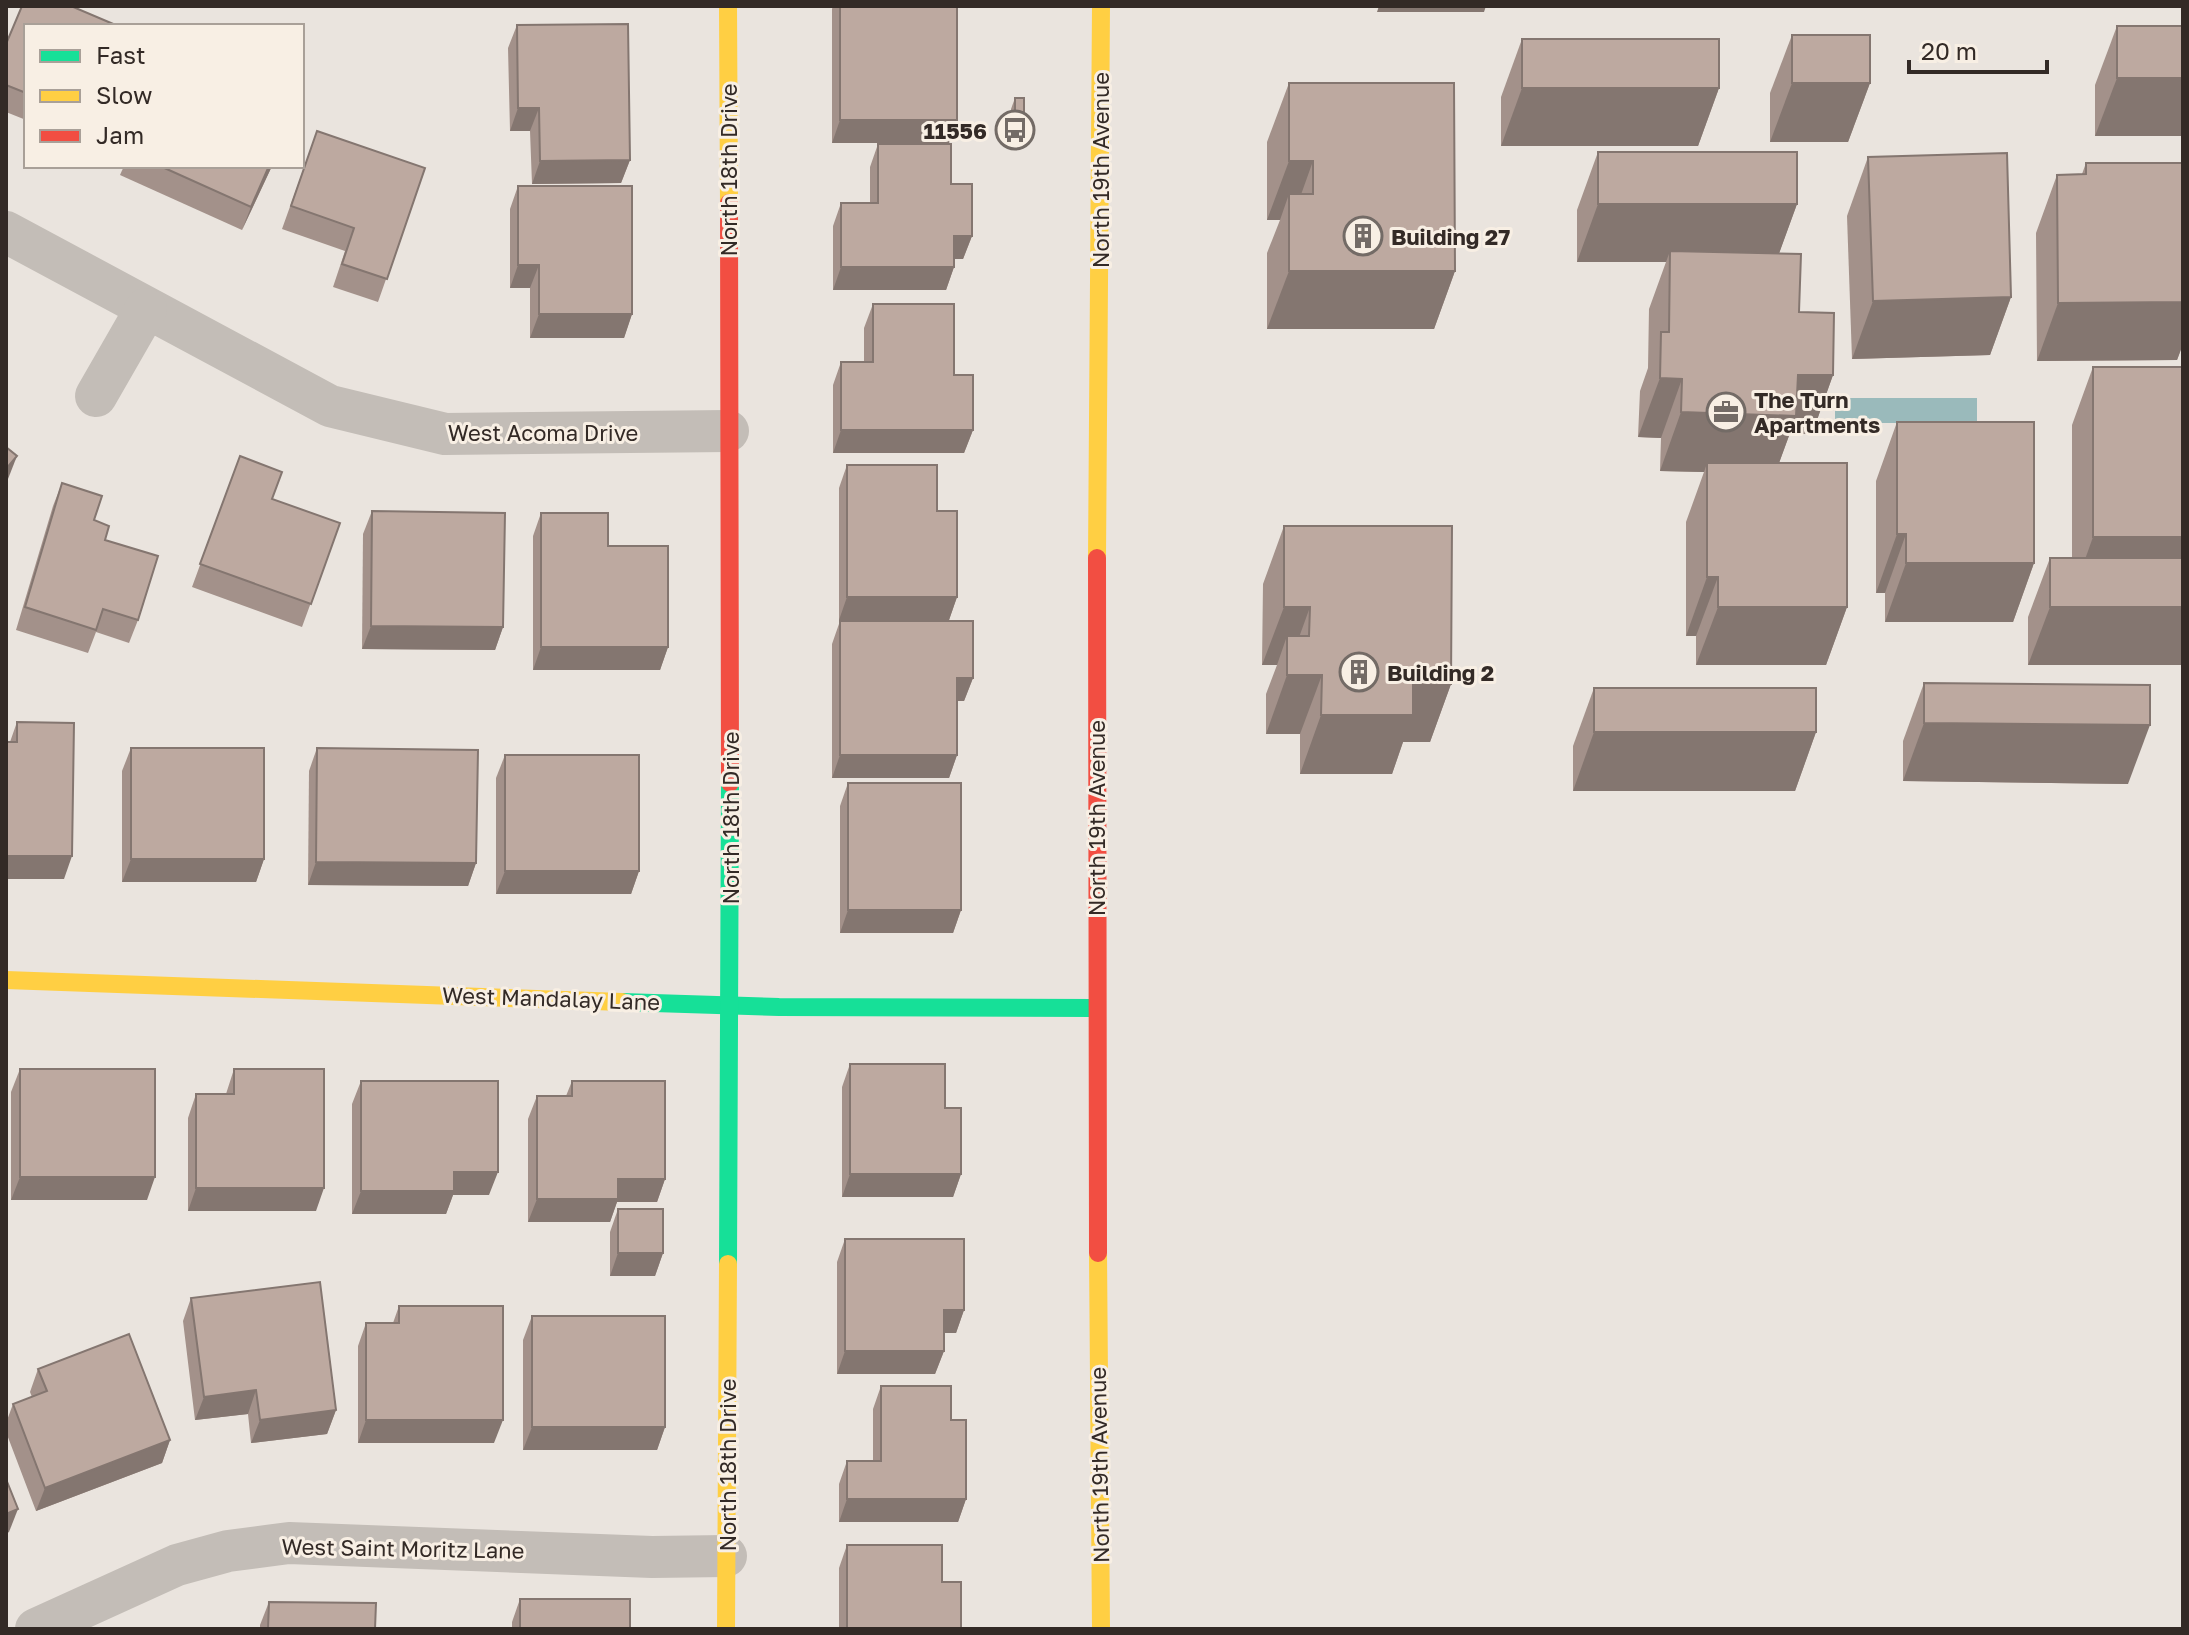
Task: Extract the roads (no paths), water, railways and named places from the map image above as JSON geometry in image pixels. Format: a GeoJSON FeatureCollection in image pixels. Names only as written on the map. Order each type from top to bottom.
{"type":"FeatureCollection","features":[{"type":"Feature","properties":{"kind":"street","name":"North 18th Drive"},"geometry":{"type":"LineString","coordinates":[[726,1629],[730,1004],[728,6]]}},
{"type":"Feature","properties":{"kind":"street","name":"North 19th Avenue"},"geometry":{"type":"LineString","coordinates":[[1101,6],[1095,1008],[1101,1629]]}},
{"type":"Feature","properties":{"kind":"street","name":"West Acoma Drive"},"geometry":{"type":"LineString","coordinates":[[6,232],[330,406],[432,431],[505,435],[728,431]]}},
{"type":"Feature","properties":{"kind":"street"},"geometry":{"type":"LineString","coordinates":[[96,396],[146,309]]}},
{"type":"Feature","properties":{"kind":"street","name":"West Mandalay Lane"},"geometry":{"type":"LineString","coordinates":[[6,980],[730,1004],[1095,1008]]}},
{"type":"Feature","properties":{"kind":"street","name":"West Saint Moritz Lane"},"geometry":{"type":"LineString","coordinates":[[44,1627],[177,1565],[228,1551],[289,1543],[652,1557],[726,1556]]}},
{"type":"Feature","properties":{"kind":"water"},"geometry":{"type":"Polygon","coordinates":[[[1835,398],[1977,398],[1977,423],[1835,423],[1835,398]]]}},
{"type":"Feature","properties":{"kind":"place","name":"11556"},"geometry":{"type":"Point","coordinates":[1015,130]}},
{"type":"Feature","properties":{"kind":"place","name":"Building 27"},"geometry":{"type":"Point","coordinates":[1363,236]}},
{"type":"Feature","properties":{"kind":"place","name":"The Turn Apartments"},"geometry":{"type":"Point","coordinates":[1726,412]}},
{"type":"Feature","properties":{"kind":"place","name":"Building 2"},"geometry":{"type":"Point","coordinates":[1359,672]}}]}
